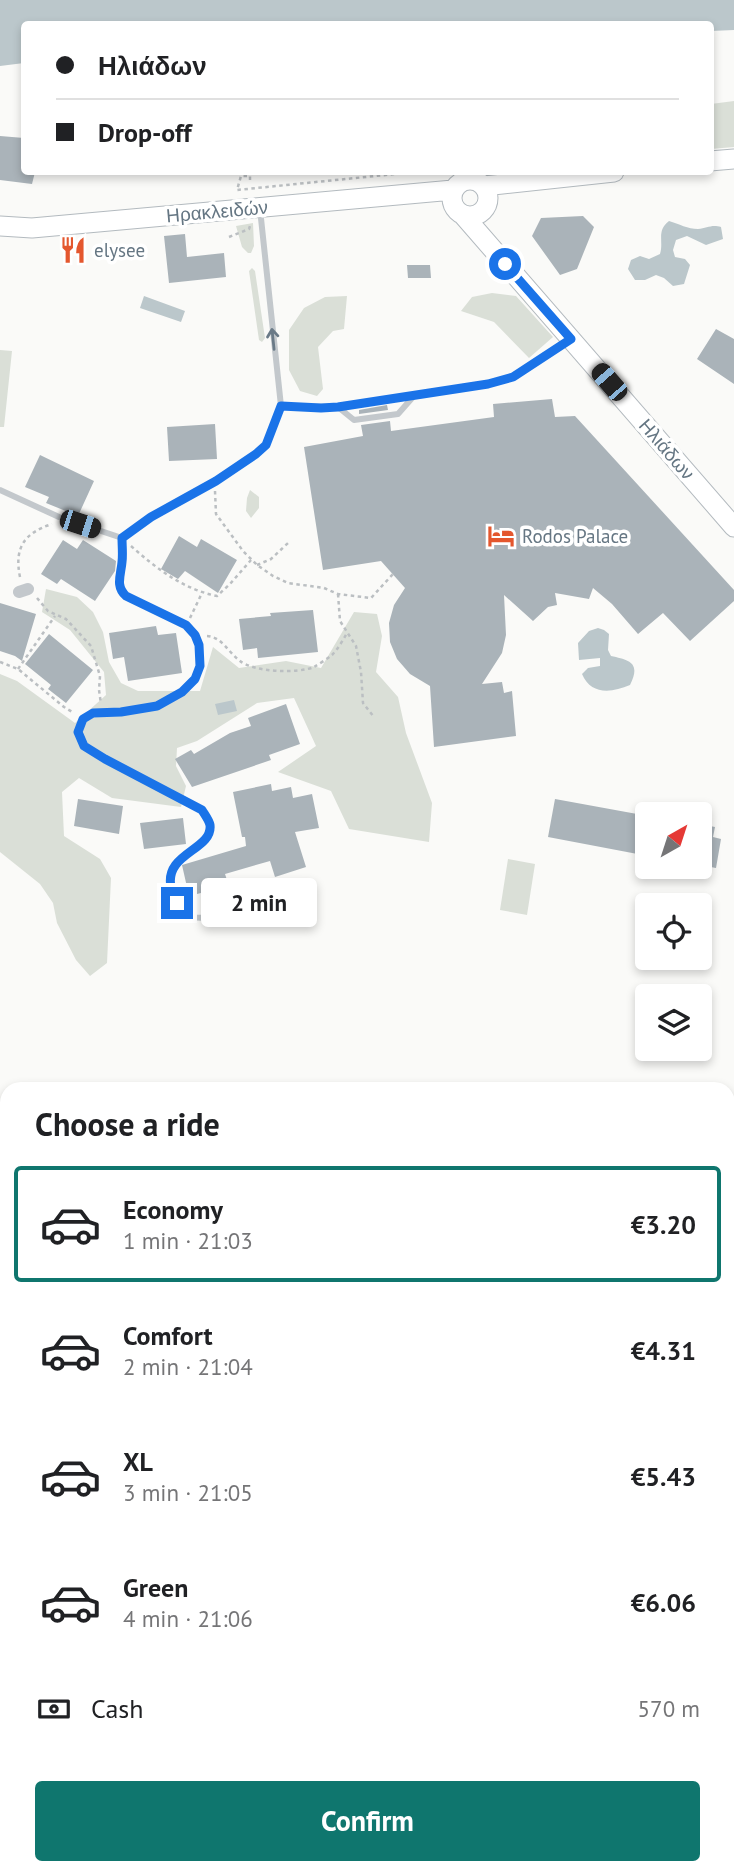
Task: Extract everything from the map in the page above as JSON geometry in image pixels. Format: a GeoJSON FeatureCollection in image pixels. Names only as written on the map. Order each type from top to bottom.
{"type":"FeatureCollection","features":[{"type":"Feature","properties":{"kind":"main road"},"geometry":{"type":"LineString","coordinates":[[714,161],[734,159]]}},
{"type":"Feature","properties":{"kind":"main road","name":"Ηρακλειδών"},"geometry":{"type":"LineString","coordinates":[[0,226],[32,228],[469,197],[597,175]]}},
{"type":"Feature","properties":{"kind":"main road","name":"Ηλιάδων"},"geometry":{"type":"LineString","coordinates":[[469,197],[488,245],[734,527]]}},
{"type":"Feature","properties":{"kind":"lane"},"geometry":{"type":"LineString","coordinates":[[122,538],[151,517],[216,481],[266,445],[281,406],[255,213]]}},
{"type":"Feature","properties":{"kind":"lane"},"geometry":{"type":"LineString","coordinates":[[281,406],[338,407],[488,384],[513,377],[571,339]]}},
{"type":"Feature","properties":{"kind":"lane"},"geometry":{"type":"LineString","coordinates":[[338,407],[354,420],[398,414],[414,397]]}},
{"type":"Feature","properties":{"kind":"lane"},"geometry":{"type":"LineString","coordinates":[[0,489],[59,517],[122,538]]}},
{"type":"Feature","properties":{"kind":"lane"},"geometry":{"type":"LineString","coordinates":[[122,538],[119,582],[121,591],[126,596],[186,625],[199,645],[200,666],[195,679],[182,692],[157,706],[93,713],[83,719],[78,732],[84,746],[202,810],[210,822],[209,834],[173,868],[170,887],[177,903],[187,915],[197,918],[225,915],[305,882]]}},
{"type":"Feature","properties":{"kind":"lane"},"geometry":{"type":"LineString","coordinates":[[86,707],[93,713]]}},
{"type":"Feature","properties":{"kind":"path"},"geometry":{"type":"LineString","coordinates":[[250,180],[250,176],[241,176],[237,190],[385,175]]}},
{"type":"Feature","properties":{"kind":"path"},"geometry":{"type":"LineString","coordinates":[[229,237],[249,229],[255,213]]}},
{"type":"Feature","properties":{"kind":"path"},"geometry":{"type":"LineString","coordinates":[[216,481],[216,514],[251,560],[273,576],[288,583],[371,598],[393,575]]}},
{"type":"Feature","properties":{"kind":"path"},"geometry":{"type":"LineString","coordinates":[[59,517],[54,523],[33,531],[21,545],[18,568],[20,577],[23,590],[55,616],[60,615],[66,619],[91,646],[100,676],[99,690],[103,713]]}},
{"type":"Feature","properties":{"kind":"path"},"geometry":{"type":"LineString","coordinates":[[122,538],[157,569],[178,582],[202,593],[217,596],[251,560]]}},
{"type":"Feature","properties":{"kind":"path"},"geometry":{"type":"LineString","coordinates":[[257,565],[271,559],[288,543]]}},
{"type":"Feature","properties":{"kind":"path"},"geometry":{"type":"LineString","coordinates":[[186,625],[202,593]]}},
{"type":"Feature","properties":{"kind":"path"},"geometry":{"type":"LineString","coordinates":[[338,594],[340,621],[356,646],[361,672],[362,703],[374,717]]}},
{"type":"Feature","properties":{"kind":"path"},"geometry":{"type":"LineString","coordinates":[[18,669],[55,616]]}},
{"type":"Feature","properties":{"kind":"path"},"geometry":{"type":"LineString","coordinates":[[195,635],[215,636],[240,661],[249,666],[285,671],[312,668],[332,655],[347,633]]}},
{"type":"Feature","properties":{"kind":"path"},"geometry":{"type":"LineString","coordinates":[[0,662],[18,669],[83,719]]}},
{"type":"Feature","properties":{"kind":"shaded area"},"geometry":{"type":"Polygon","coordinates":[[[0,0],[734,0],[734,30],[714,31],[714,21],[21,21],[21,63],[0,66],[0,0]]]}},
{"type":"Feature","properties":{"kind":"shaded area"},"geometry":{"type":"Polygon","coordinates":[[[734,101],[734,147],[714,149],[714,104],[734,101]]]}},
{"type":"Feature","properties":{"kind":"shaded area"},"geometry":{"type":"Polygon","coordinates":[[[669,221],[694,229],[721,227],[723,239],[706,245],[687,236],[676,240],[673,250],[675,257],[685,259],[690,265],[684,284],[673,286],[656,275],[645,280],[635,280],[628,269],[631,260],[640,256],[649,259],[660,254],[661,232],[669,221]]]}},
{"type":"Feature","properties":{"kind":"shaded area"},"geometry":{"type":"Polygon","coordinates":[[[253,223],[254,246],[251,253],[248,253],[242,247],[236,226],[253,223]]]}},
{"type":"Feature","properties":{"kind":"shaded area"},"geometry":{"type":"Polygon","coordinates":[[[252,268],[255,271],[265,338],[262,342],[259,340],[249,271],[252,268]]]}},
{"type":"Feature","properties":{"kind":"shaded area"},"geometry":{"type":"Polygon","coordinates":[[[492,293],[516,296],[553,337],[529,358],[494,322],[461,311],[472,297],[492,293]]]}},
{"type":"Feature","properties":{"kind":"shaded area"},"geometry":{"type":"Polygon","coordinates":[[[144,296],[185,311],[181,322],[140,308],[144,296]]]}},
{"type":"Feature","properties":{"kind":"shaded area"},"geometry":{"type":"Polygon","coordinates":[[[347,296],[344,329],[333,331],[318,347],[323,389],[317,396],[300,391],[289,370],[289,330],[304,308],[325,297],[347,296]]]}},
{"type":"Feature","properties":{"kind":"shaded area"},"geometry":{"type":"Polygon","coordinates":[[[0,350],[12,351],[4,427],[0,427],[0,350]]]}},
{"type":"Feature","properties":{"kind":"shaded area"},"geometry":{"type":"Polygon","coordinates":[[[250,490],[259,497],[259,508],[251,518],[246,511],[250,490]]]}},
{"type":"Feature","properties":{"kind":"shaded area"},"geometry":{"type":"Polygon","coordinates":[[[46,589],[77,597],[93,612],[103,632],[109,662],[121,683],[138,691],[200,691],[213,647],[239,668],[286,661],[321,668],[354,612],[377,614],[382,636],[376,672],[398,697],[406,733],[432,803],[429,842],[349,829],[331,791],[278,772],[316,746],[294,698],[257,703],[197,741],[177,748],[176,766],[186,786],[181,807],[112,798],[79,778],[62,792],[64,836],[100,859],[111,878],[107,963],[90,976],[76,960],[57,923],[53,903],[40,884],[0,852],[0,674],[17,681],[75,723],[106,695],[104,672],[70,630],[42,612],[46,589]]]}},
{"type":"Feature","properties":{"kind":"shaded area"},"geometry":{"type":"Polygon","coordinates":[[[598,628],[609,634],[608,650],[611,656],[624,659],[634,667],[630,685],[609,691],[596,689],[582,674],[588,668],[600,666],[600,658],[579,660],[578,643],[589,631],[598,628]]]}},
{"type":"Feature","properties":{"kind":"shaded area"},"geometry":{"type":"Polygon","coordinates":[[[234,700],[237,711],[218,715],[215,704],[234,700]]]}},
{"type":"Feature","properties":{"kind":"shaded area"},"geometry":{"type":"Polygon","coordinates":[[[508,859],[535,864],[527,915],[500,910],[508,859]]]}},
{"type":"Feature","properties":{"kind":"building"},"geometry":{"type":"Polygon","coordinates":[[[0,136],[21,138],[21,175],[34,175],[32,184],[0,180],[0,136]]]}},
{"type":"Feature","properties":{"kind":"building"},"geometry":{"type":"Polygon","coordinates":[[[583,216],[594,227],[577,269],[560,275],[532,236],[541,218],[583,216]]]}},
{"type":"Feature","properties":{"kind":"building"},"geometry":{"type":"Polygon","coordinates":[[[185,234],[187,257],[224,253],[226,277],[169,283],[164,236],[185,234]]]}},
{"type":"Feature","properties":{"kind":"building"},"geometry":{"type":"Polygon","coordinates":[[[407,265],[430,265],[431,278],[408,278],[407,265]]]}},
{"type":"Feature","properties":{"kind":"building"},"geometry":{"type":"Polygon","coordinates":[[[716,329],[734,339],[734,384],[697,359],[716,329]]]}},
{"type":"Feature","properties":{"kind":"building","name":"Rodos Palace"},"geometry":{"type":"Polygon","coordinates":[[[552,399],[555,417],[575,416],[734,590],[734,601],[690,641],[663,613],[638,634],[612,604],[593,588],[589,599],[555,593],[557,605],[548,607],[533,621],[504,595],[506,635],[502,653],[482,684],[502,682],[504,693],[512,691],[516,736],[434,747],[430,686],[410,674],[397,659],[390,642],[389,623],[394,605],[405,588],[381,561],[323,570],[304,447],[363,436],[361,425],[390,421],[391,431],[494,417],[493,404],[552,399]]]}},
{"type":"Feature","properties":{"kind":"building"},"geometry":{"type":"Polygon","coordinates":[[[387,405],[388,410],[359,414],[359,410],[387,405]]]}},
{"type":"Feature","properties":{"kind":"building"},"geometry":{"type":"Polygon","coordinates":[[[215,424],[217,459],[169,461],[167,427],[215,424]]]}},
{"type":"Feature","properties":{"kind":"building"},"geometry":{"type":"Polygon","coordinates":[[[40,455],[94,481],[78,516],[46,503],[49,497],[25,487],[40,455]]]}},
{"type":"Feature","properties":{"kind":"building"},"geometry":{"type":"Polygon","coordinates":[[[179,536],[197,547],[201,539],[237,560],[218,593],[185,571],[178,579],[161,569],[179,536]]]}},
{"type":"Feature","properties":{"kind":"building"},"geometry":{"type":"Polygon","coordinates":[[[63,540],[77,549],[83,540],[116,561],[115,571],[95,601],[61,579],[57,584],[41,574],[63,540]]]}},
{"type":"Feature","properties":{"kind":"building"},"geometry":{"type":"Polygon","coordinates":[[[0,603],[36,614],[22,661],[0,651],[0,603]]]}},
{"type":"Feature","properties":{"kind":"building"},"geometry":{"type":"Polygon","coordinates":[[[313,610],[318,652],[258,658],[257,648],[243,650],[239,619],[271,616],[270,613],[313,610]]]}},
{"type":"Feature","properties":{"kind":"building"},"geometry":{"type":"Polygon","coordinates":[[[156,626],[158,635],[176,633],[182,673],[128,681],[124,657],[113,659],[109,633],[156,626]]]}},
{"type":"Feature","properties":{"kind":"building"},"geometry":{"type":"Polygon","coordinates":[[[49,634],[93,670],[66,703],[48,689],[51,685],[25,664],[49,634]]]}},
{"type":"Feature","properties":{"kind":"building"},"geometry":{"type":"Polygon","coordinates":[[[286,704],[300,744],[269,755],[271,760],[192,787],[175,759],[191,750],[194,754],[230,733],[251,726],[248,718],[286,704]]]}},
{"type":"Feature","properties":{"kind":"building"},"geometry":{"type":"Polygon","coordinates":[[[271,784],[272,791],[291,787],[293,798],[312,794],[319,828],[295,832],[306,867],[275,877],[270,861],[225,874],[227,880],[207,885],[209,891],[189,896],[182,865],[246,846],[233,792],[271,784]]]}},
{"type":"Feature","properties":{"kind":"building"},"geometry":{"type":"Polygon","coordinates":[[[78,799],[123,806],[119,834],[74,826],[78,799]]]}},
{"type":"Feature","properties":{"kind":"building"},"geometry":{"type":"Polygon","coordinates":[[[555,799],[635,814],[635,854],[548,837],[555,799]]]}},
{"type":"Feature","properties":{"kind":"building"},"geometry":{"type":"Polygon","coordinates":[[[183,818],[186,844],[144,849],[140,823],[183,818]]]}},
{"type":"Feature","properties":{"kind":"building"},"geometry":{"type":"Polygon","coordinates":[[[712,826],[715,827],[713,837],[721,839],[716,868],[712,867],[712,826]]]}},
{"type":"Feature","properties":{"kind":"place","name":"elysee"},"geometry":{"type":"Point","coordinates":[73,250]}},
{"type":"Feature","properties":{"kind":"place","name":"Rodos Palace"},"geometry":{"type":"Point","coordinates":[501,536]}},
{"type":"Feature","properties":{"kind":"route"},"geometry":{"type":"LineString","coordinates":[[177,903],[170,887],[173,868],[209,834],[210,822],[202,810],[84,746],[78,732],[83,719],[93,713],[157,706],[182,692],[195,679],[200,666],[199,645],[186,625],[126,596],[121,591],[119,582],[122,538],[151,517],[216,481],[256,454],[266,445],[281,406],[338,407],[488,384],[513,377],[571,339],[505,264]]}}]}
